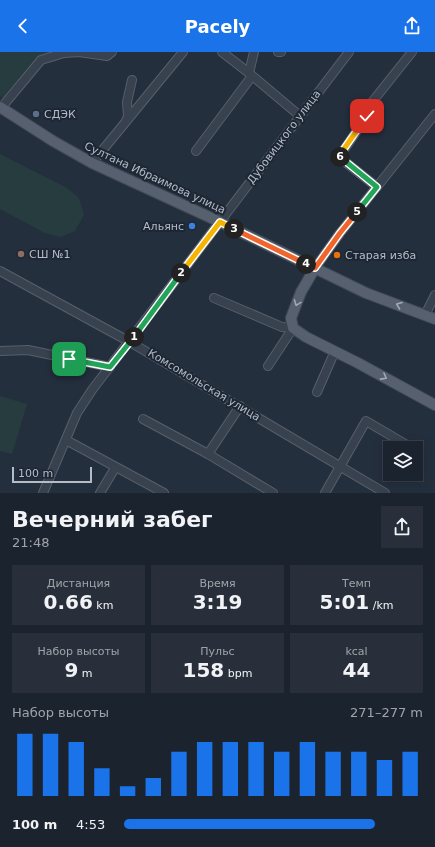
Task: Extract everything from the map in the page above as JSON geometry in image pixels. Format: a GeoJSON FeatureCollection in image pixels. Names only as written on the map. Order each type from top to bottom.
{"type":"FeatureCollection","features":[{"type":"Feature","properties":{"kind":"main road","name":"Султана Ибраимова улица"},"geometry":{"type":"LineString","coordinates":[[0,108],[92,163],[220,222],[366,293],[435,319]]}},
{"type":"Feature","properties":{"kind":"main road"},"geometry":{"type":"LineString","coordinates":[[315,268],[301,292],[291,318],[293,328],[306,337],[435,405]]}},
{"type":"Feature","properties":{"kind":"street"},"geometry":{"type":"LineString","coordinates":[[0,108],[41,60],[64,53],[79,52],[107,56],[112,52]]}},
{"type":"Feature","properties":{"kind":"street"},"geometry":{"type":"LineString","coordinates":[[92,163],[183,52]]}},
{"type":"Feature","properties":{"kind":"street"},"geometry":{"type":"LineString","coordinates":[[222,52],[300,116]]}},
{"type":"Feature","properties":{"kind":"street"},"geometry":{"type":"LineString","coordinates":[[196,151],[251,75],[254,52]]}},
{"type":"Feature","properties":{"kind":"street","name":"Дубовицкого улица"},"geometry":{"type":"LineString","coordinates":[[43,493],[77,413],[110,367],[349,52]]}},
{"type":"Feature","properties":{"kind":"street"},"geometry":{"type":"LineString","coordinates":[[377,187],[339,156],[367,116],[369,106],[412,52]]}},
{"type":"Feature","properties":{"kind":"street"},"geometry":{"type":"LineString","coordinates":[[126,121],[128,116],[127,102],[132,80]]}},
{"type":"Feature","properties":{"kind":"street"},"geometry":{"type":"LineString","coordinates":[[315,268],[340,233],[435,114]]}},
{"type":"Feature","properties":{"kind":"street","name":"Комсомольская улица"},"geometry":{"type":"LineString","coordinates":[[0,271],[130,342],[385,493]]}},
{"type":"Feature","properties":{"kind":"street"},"geometry":{"type":"LineString","coordinates":[[425,315],[435,295]]}},
{"type":"Feature","properties":{"kind":"street"},"geometry":{"type":"LineString","coordinates":[[214,298],[282,327],[293,328],[268,366]]}},
{"type":"Feature","properties":{"kind":"street"},"geometry":{"type":"LineString","coordinates":[[0,351],[28,350],[110,367]]}},
{"type":"Feature","properties":{"kind":"street"},"geometry":{"type":"LineString","coordinates":[[317,392],[335,352]]}},
{"type":"Feature","properties":{"kind":"street"},"geometry":{"type":"LineString","coordinates":[[208,454],[240,406]]}},
{"type":"Feature","properties":{"kind":"street"},"geometry":{"type":"LineString","coordinates":[[143,419],[208,454],[273,493]]}},
{"type":"Feature","properties":{"kind":"street"},"geometry":{"type":"LineString","coordinates":[[325,493],[366,421],[400,441]]}},
{"type":"Feature","properties":{"kind":"street"},"geometry":{"type":"LineString","coordinates":[[66,440],[115,468],[164,493]]}},
{"type":"Feature","properties":{"kind":"street"},"geometry":{"type":"LineString","coordinates":[[100,493],[115,468]]}},
{"type":"Feature","properties":{"kind":"green space"},"geometry":{"type":"Polygon","coordinates":[[[0,52],[67,52],[35,59],[3,98],[0,96],[0,52]]]}},
{"type":"Feature","properties":{"kind":"green space"},"geometry":{"type":"Polygon","coordinates":[[[0,154],[67,188],[79,198],[84,215],[75,231],[60,237],[45,233],[0,209],[0,154]]]}},
{"type":"Feature","properties":{"kind":"green space"},"geometry":{"type":"Polygon","coordinates":[[[0,396],[27,404],[12,454],[0,451],[0,396]]]}},
{"type":"Feature","properties":{"kind":"place","name":"СДЭК"},"geometry":{"type":"Point","coordinates":[36,114]}},
{"type":"Feature","properties":{"kind":"place","name":"Альянс"},"geometry":{"type":"Point","coordinates":[192,226]}},
{"type":"Feature","properties":{"kind":"place","name":"СШ №1"},"geometry":{"type":"Point","coordinates":[21,254]}},
{"type":"Feature","properties":{"kind":"place","name":"Старая изба"},"geometry":{"type":"Point","coordinates":[337,255]}},
{"type":"Feature","properties":{"kind":"route"},"geometry":{"type":"LineString","coordinates":[[69,359],[110,367],[220,222],[315,268],[340,233],[377,187],[339,156],[367,116]]}}]}
